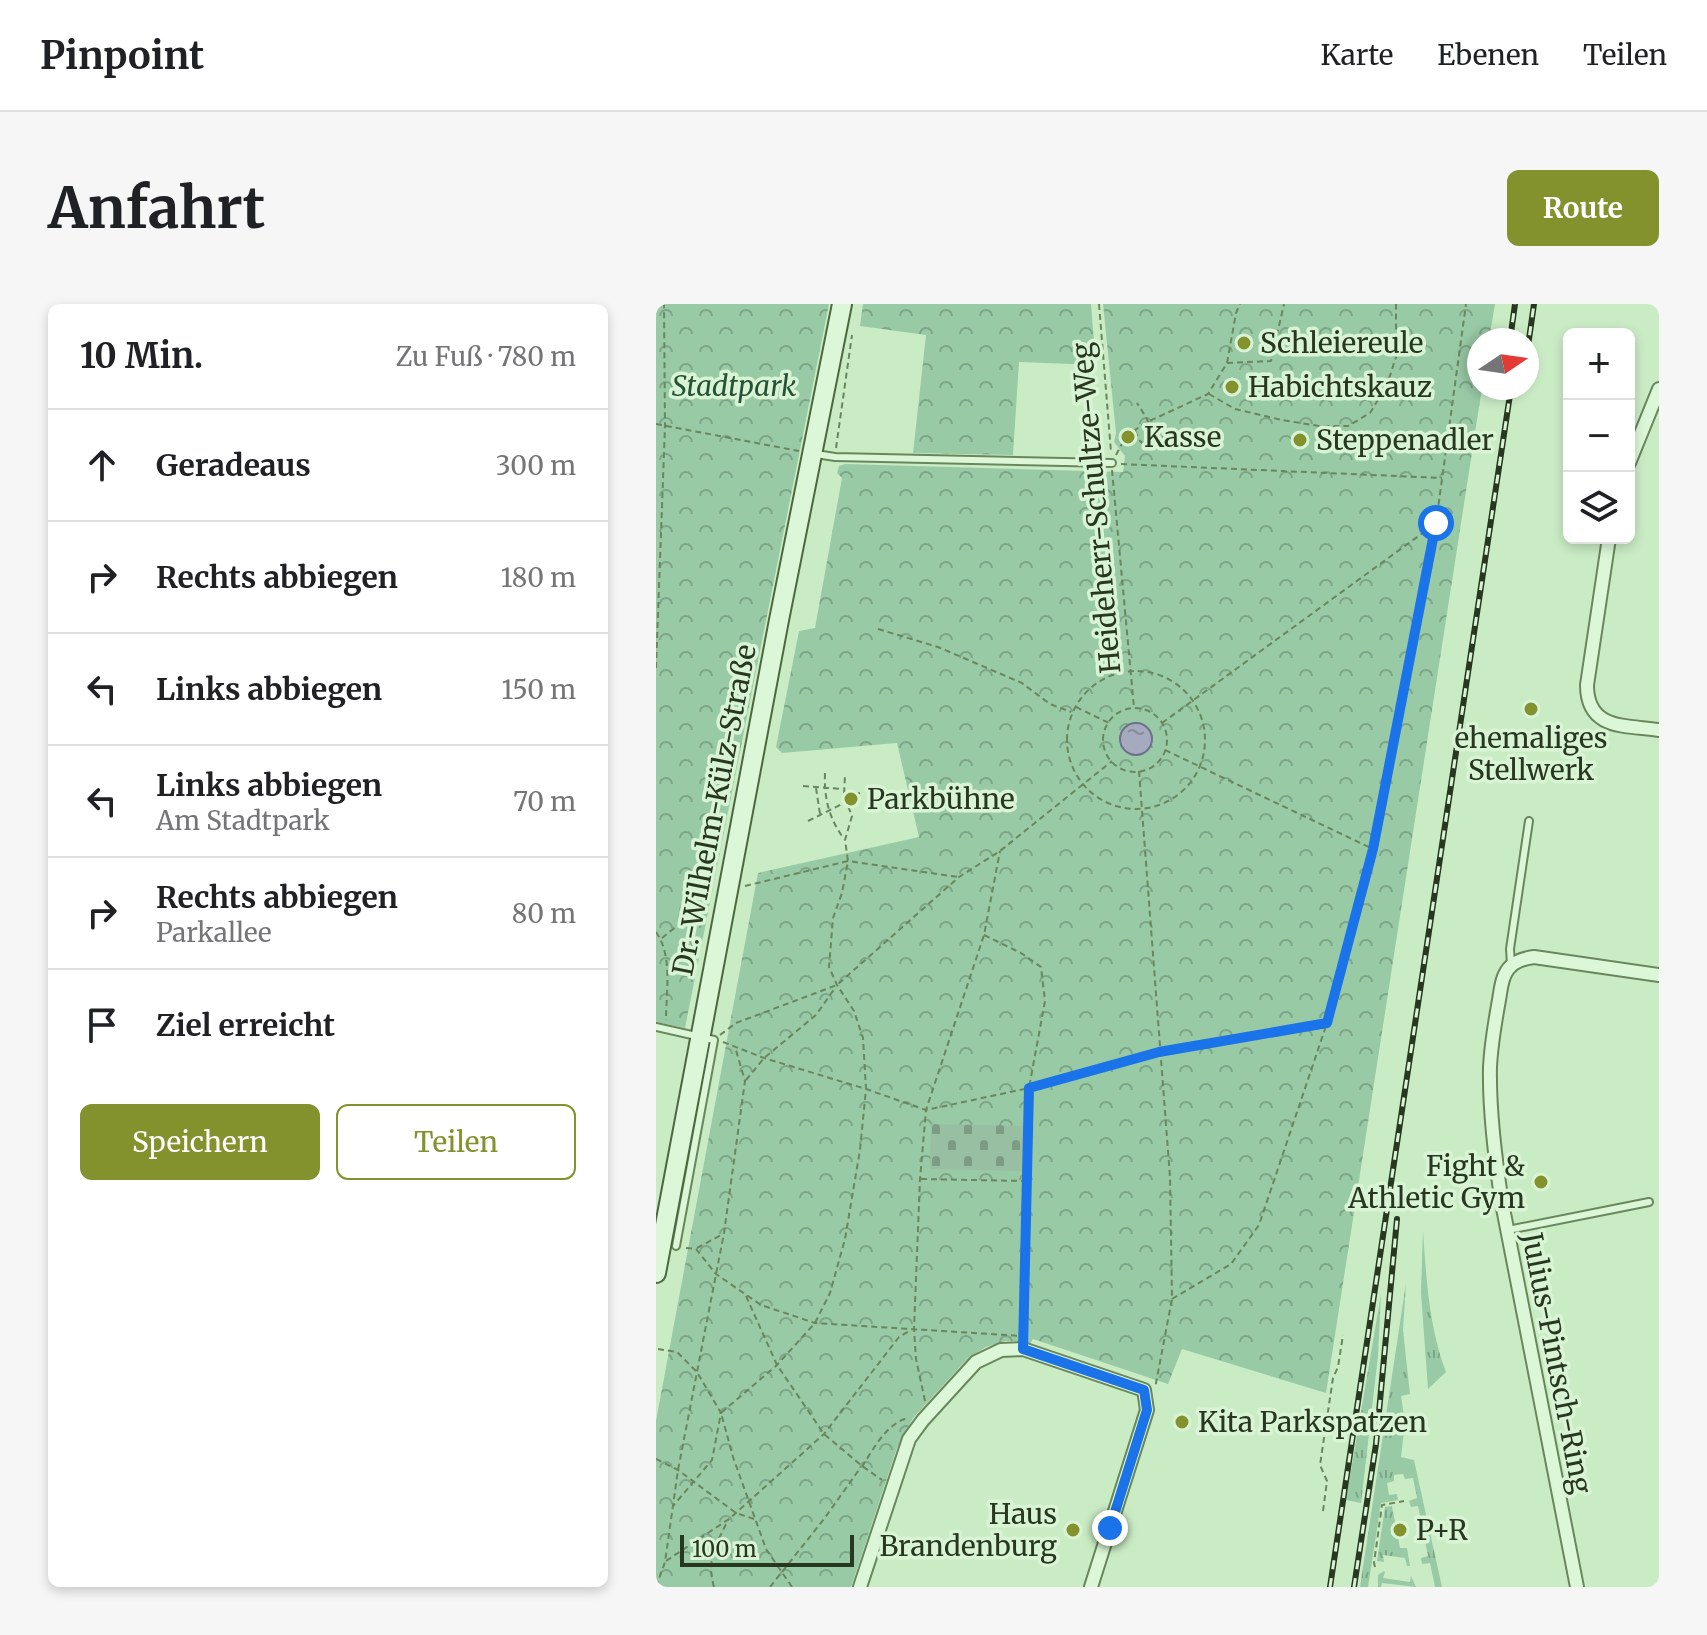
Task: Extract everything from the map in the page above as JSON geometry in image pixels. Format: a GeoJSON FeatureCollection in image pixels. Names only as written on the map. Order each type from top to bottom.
{"type":"FeatureCollection","features":[{"type":"Feature","properties":{"kind":"main road","name":"Dr.-Wilhelm-Külz-Straße"},"geometry":{"type":"LineString","coordinates":[[656,1273],[707,1038],[812,453],[842,304]]}},
{"type":"Feature","properties":{"kind":"street"},"geometry":{"type":"LineString","coordinates":[[1635,448],[1659,389]]}},
{"type":"Feature","properties":{"kind":"street"},"geometry":{"type":"LineString","coordinates":[[1608,544],[1587,685],[1589,705],[1607,722],[1659,730]]}},
{"type":"Feature","properties":{"kind":"street"},"geometry":{"type":"LineString","coordinates":[[1511,965],[1534,957],[1659,975]]}},
{"type":"Feature","properties":{"kind":"street","name":"Julius-Pintsch-Ring"},"geometry":{"type":"LineString","coordinates":[[1511,965],[1503,979],[1490,1067],[1495,1151],[1507,1231],[1577,1587]]}},
{"type":"Feature","properties":{"kind":"street"},"geometry":{"type":"LineString","coordinates":[[860,1587],[909,1439],[976,1362],[1001,1350],[1023,1349],[1150,1386],[1147,1410],[1091,1587]]}},
{"type":"Feature","properties":{"kind":"lane"},"geometry":{"type":"LineString","coordinates":[[812,453],[835,457],[1112,463]]}},
{"type":"Feature","properties":{"kind":"lane"},"geometry":{"type":"LineString","coordinates":[[1511,965],[1510,949],[1529,821]]}},
{"type":"Feature","properties":{"kind":"lane"},"geometry":{"type":"LineString","coordinates":[[656,1027],[707,1038]]}},
{"type":"Feature","properties":{"kind":"lane"},"geometry":{"type":"LineString","coordinates":[[1507,1231],[1649,1202]]}},
{"type":"Feature","properties":{"kind":"path"},"geometry":{"type":"LineString","coordinates":[[656,668],[665,426],[664,304]]}},
{"type":"Feature","properties":{"kind":"path","name":"Heideherr-Schultze-Weg"},"geometry":{"type":"LineString","coordinates":[[1099,304],[1134,708]]}},
{"type":"Feature","properties":{"kind":"path"},"geometry":{"type":"LineString","coordinates":[[1240,304],[1227,363],[1208,394],[1134,430],[1125,438],[1112,463],[1442,478]]}},
{"type":"Feature","properties":{"kind":"path"},"geometry":{"type":"LineString","coordinates":[[1227,363],[1271,361],[1284,304]]}},
{"type":"Feature","properties":{"kind":"path"},"geometry":{"type":"LineString","coordinates":[[1208,394],[1235,409],[1282,420],[1319,426],[1348,426],[1370,413],[1387,385],[1396,357],[1396,304]]}},
{"type":"Feature","properties":{"kind":"path"},"geometry":{"type":"LineString","coordinates":[[1172,1299],[1231,1264],[1259,1225],[1327,1023],[1373,849],[1436,523],[1466,304]]}},
{"type":"Feature","properties":{"kind":"path"},"geometry":{"type":"LineString","coordinates":[[835,457],[852,335]]}},
{"type":"Feature","properties":{"kind":"path"},"geometry":{"type":"LineString","coordinates":[[1134,430],[1147,447],[1154,444],[1154,432],[1137,403]]}},
{"type":"Feature","properties":{"kind":"path"},"geometry":{"type":"LineString","coordinates":[[656,424],[812,453]]}},
{"type":"Feature","properties":{"kind":"path"},"geometry":{"type":"LineString","coordinates":[[1162,723],[1436,523]]}},
{"type":"Feature","properties":{"kind":"path"},"geometry":{"type":"LineString","coordinates":[[878,629],[938,647],[1022,683],[1050,704],[1073,712]]}},
{"type":"Feature","properties":{"kind":"path"},"geometry":{"type":"LineString","coordinates":[[1130,671],[1151,672],[1172,680],[1188,694],[1200,713],[1205,734],[1204,756],[1195,777],[1181,793],[1160,805],[1141,809],[1113,806],[1093,795],[1077,777],[1068,755],[1067,731],[1075,707],[1088,689],[1108,676],[1130,671]]}},
{"type":"Feature","properties":{"kind":"path"},"geometry":{"type":"LineString","coordinates":[[1075,707],[1109,723]]}},
{"type":"Feature","properties":{"kind":"path"},"geometry":{"type":"LineString","coordinates":[[1134,708],[1152,713],[1162,723],[1167,737],[1158,763],[1139,771],[1123,769],[1112,761],[1104,740],[1109,723],[1116,715],[1134,708]]}},
{"type":"Feature","properties":{"kind":"path"},"geometry":{"type":"LineString","coordinates":[[1165,750],[1373,849]]}},
{"type":"Feature","properties":{"kind":"path"},"geometry":{"type":"LineString","coordinates":[[745,1081],[764,1058],[816,1015],[837,985],[959,877],[1000,851],[1112,761]]}},
{"type":"Feature","properties":{"kind":"path"},"geometry":{"type":"LineString","coordinates":[[1139,771],[1170,1177],[1172,1299],[1150,1386]]}},
{"type":"Feature","properties":{"kind":"path"},"geometry":{"type":"LineString","coordinates":[[673,1506],[712,1460],[721,1413],[777,1365],[815,1323],[830,1293],[845,1239],[860,1150],[866,1089],[863,1038],[854,1011],[829,967],[833,918],[848,861],[845,840],[828,811],[825,773]]}},
{"type":"Feature","properties":{"kind":"path"},"geometry":{"type":"LineString","coordinates":[[845,775],[844,796],[852,816],[845,840]]}},
{"type":"Feature","properties":{"kind":"path"},"geometry":{"type":"LineString","coordinates":[[803,786],[844,789]]}},
{"type":"Feature","properties":{"kind":"path"},"geometry":{"type":"LineString","coordinates":[[816,787],[820,815]]}},
{"type":"Feature","properties":{"kind":"path"},"geometry":{"type":"LineString","coordinates":[[844,796],[860,793]]}},
{"type":"Feature","properties":{"kind":"path"},"geometry":{"type":"LineString","coordinates":[[808,821],[846,802]]}},
{"type":"Feature","properties":{"kind":"path"},"geometry":{"type":"LineString","coordinates":[[770,1587],[896,1421],[929,1413],[916,1359],[914,1329],[926,1110],[984,935],[1000,851]]}},
{"type":"Feature","properties":{"kind":"path"},"geometry":{"type":"LineString","coordinates":[[743,886],[848,861],[959,877]]}},
{"type":"Feature","properties":{"kind":"path"},"geometry":{"type":"LineString","coordinates":[[661,939],[684,920]]}},
{"type":"Feature","properties":{"kind":"path"},"geometry":{"type":"LineString","coordinates":[[656,932],[667,958],[666,1030]]}},
{"type":"Feature","properties":{"kind":"path"},"geometry":{"type":"LineString","coordinates":[[696,1249],[716,1274],[746,1296],[761,1305],[815,1323],[1024,1336],[1029,1088],[1045,1001],[1041,967],[1021,953],[984,935]]}},
{"type":"Feature","properties":{"kind":"path"},"geometry":{"type":"LineString","coordinates":[[707,1038],[736,1023],[837,985]]}},
{"type":"Feature","properties":{"kind":"path"},"geometry":{"type":"LineString","coordinates":[[707,1038],[926,1110],[1029,1088],[1159,1052],[1327,1023]]}},
{"type":"Feature","properties":{"kind":"path"},"geometry":{"type":"LineString","coordinates":[[656,1587],[665,1562],[678,1470],[724,1233],[745,1081],[735,1046]]}},
{"type":"Feature","properties":{"kind":"path"},"geometry":{"type":"LineString","coordinates":[[920,1179],[1026,1181]]}},
{"type":"Feature","properties":{"kind":"path"},"geometry":{"type":"LineString","coordinates":[[664,1244],[696,1249],[724,1233]]}},
{"type":"Feature","properties":{"kind":"path"},"geometry":{"type":"LineString","coordinates":[[746,1296],[777,1365],[824,1434],[893,1487]]}},
{"type":"Feature","properties":{"kind":"path"},"geometry":{"type":"LineString","coordinates":[[665,1562],[729,1519],[824,1434],[899,1337],[914,1329]]}},
{"type":"Feature","properties":{"kind":"path"},"geometry":{"type":"LineString","coordinates":[[1323,1511],[1327,1483],[1320,1465],[1333,1376],[1338,1367],[1343,1335]]}},
{"type":"Feature","properties":{"kind":"path"},"geometry":{"type":"LineString","coordinates":[[658,1349],[677,1352],[697,1372],[721,1413],[733,1457],[766,1549],[792,1587]]}},
{"type":"Feature","properties":{"kind":"path"},"geometry":{"type":"LineString","coordinates":[[656,1459],[678,1470],[736,1513],[756,1519]]}},
{"type":"Feature","properties":{"kind":"path"},"geometry":{"type":"LineString","coordinates":[[1375,1567],[1382,1505],[1404,1501]]}},
{"type":"Feature","properties":{"kind":"path"},"geometry":{"type":"LineString","coordinates":[[714,1587],[710,1571],[713,1550],[729,1519]]}},
{"type":"Feature","properties":{"kind":"green space","name":"Stadtpark"},"geometry":{"type":"Polygon","coordinates":[[[656,304],[829,304],[685,1028],[656,1022],[656,304]]]}},
{"type":"Feature","properties":{"kind":"green space","name":"Stadtpark"},"geometry":{"type":"Polygon","coordinates":[[[863,304],[1091,304],[1096,365],[1019,362],[1013,455],[913,453],[926,335],[860,326],[863,304]]]}},
{"type":"Feature","properties":{"kind":"green space","name":"Stadtpark"},"geometry":{"type":"Polygon","coordinates":[[[1103,304],[1495,304],[1491,328],[1467,328],[1467,400],[1480,400],[1326,1393],[1182,1349],[1168,1384],[1033,1339],[1030,1344],[1005,1341],[986,1347],[968,1358],[913,1418],[897,1448],[851,1587],[661,1587],[656,1585],[656,1421],[758,873],[919,837],[897,743],[782,753],[776,747],[799,631],[815,628],[842,478],[837,473],[839,466],[1123,472],[1125,456],[1114,442],[1116,433],[1103,304]]]}},
{"type":"Feature","properties":{"kind":"green space"},"geometry":{"type":"Polygon","coordinates":[[[931,1124],[1024,1126],[1023,1171],[930,1169],[931,1124]]]}},
{"type":"Feature","properties":{"kind":"green space"},"geometry":{"type":"Polygon","coordinates":[[[1423,1230],[1432,1320],[1446,1372],[1428,1389],[1421,1293],[1423,1230]]]}},
{"type":"Feature","properties":{"kind":"green space"},"geometry":{"type":"Polygon","coordinates":[[[1406,1283],[1403,1330],[1410,1394],[1401,1396],[1405,1423],[1401,1457],[1414,1460],[1442,1587],[1435,1587],[1430,1563],[1422,1564],[1421,1558],[1428,1556],[1418,1506],[1411,1507],[1409,1501],[1417,1498],[1413,1478],[1405,1479],[1403,1474],[1394,1475],[1394,1481],[1387,1483],[1389,1495],[1397,1494],[1398,1500],[1381,1503],[1368,1587],[1360,1587],[1406,1283]]]}},
{"type":"Feature","properties":{"kind":"green space"},"geometry":{"type":"Polygon","coordinates":[[[1381,1294],[1378,1356],[1361,1503],[1346,1500],[1381,1294]]]}},
{"type":"Feature","properties":{"kind":"green space"},"geometry":{"type":"Polygon","coordinates":[[[1392,1506],[1400,1548],[1407,1548],[1410,1566],[1407,1566],[1405,1558],[1383,1555],[1384,1562],[1377,1561],[1385,1507],[1392,1506]]]}},
{"type":"Feature","properties":{"kind":"green space"},"geometry":{"type":"Polygon","coordinates":[[[1384,1571],[1383,1578],[1410,1582],[1411,1576],[1416,1587],[1382,1583],[1378,1587],[1378,1575],[1384,1571]]]}},
{"type":"Feature","properties":{"kind":"water"},"geometry":{"type":"Polygon","coordinates":[[[1136,723],[1147,728],[1152,739],[1147,750],[1136,755],[1125,750],[1120,739],[1125,728],[1136,723]]]}},
{"type":"Feature","properties":{"kind":"railway"},"geometry":{"type":"LineString","coordinates":[[1512,328],[1515,304]]}},
{"type":"Feature","properties":{"kind":"railway"},"geometry":{"type":"LineString","coordinates":[[1531,328],[1534,304]]}},
{"type":"Feature","properties":{"kind":"railway"},"geometry":{"type":"LineString","coordinates":[[1330,1587],[1509,400]]}},
{"type":"Feature","properties":{"kind":"railway"},"geometry":{"type":"LineString","coordinates":[[1354,1587],[1376,1444],[1397,1219]]}},
{"type":"Feature","properties":{"kind":"place","name":"Schleiereule"},"geometry":{"type":"Point","coordinates":[1244,343]}},
{"type":"Feature","properties":{"kind":"place","name":"Habichtskauz"},"geometry":{"type":"Point","coordinates":[1232,387]}},
{"type":"Feature","properties":{"kind":"place","name":"Kasse"},"geometry":{"type":"Point","coordinates":[1128,437]}},
{"type":"Feature","properties":{"kind":"place","name":"Steppenadler"},"geometry":{"type":"Point","coordinates":[1300,440]}},
{"type":"Feature","properties":{"kind":"place","name":"ehemaliges Stellwerk"},"geometry":{"type":"Point","coordinates":[1531,709]}},
{"type":"Feature","properties":{"kind":"place","name":"Parkbühne"},"geometry":{"type":"Point","coordinates":[851,799]}},
{"type":"Feature","properties":{"kind":"place","name":"Fight & Athletic Gym"},"geometry":{"type":"Point","coordinates":[1541,1182]}},
{"type":"Feature","properties":{"kind":"place","name":"Kita Parkspatzen"},"geometry":{"type":"Point","coordinates":[1182,1422]}},
{"type":"Feature","properties":{"kind":"place","name":"Haus Brandenburg"},"geometry":{"type":"Point","coordinates":[1073,1530]}},
{"type":"Feature","properties":{"kind":"place","name":"P+R"},"geometry":{"type":"Point","coordinates":[1400,1530]}},
{"type":"Feature","properties":{"kind":"route"},"geometry":{"type":"LineString","coordinates":[[1110,1528],[1147,1410],[1144,1390],[1023,1349],[1029,1088],[1159,1052],[1327,1023],[1373,849],[1436,523]]}}]}
